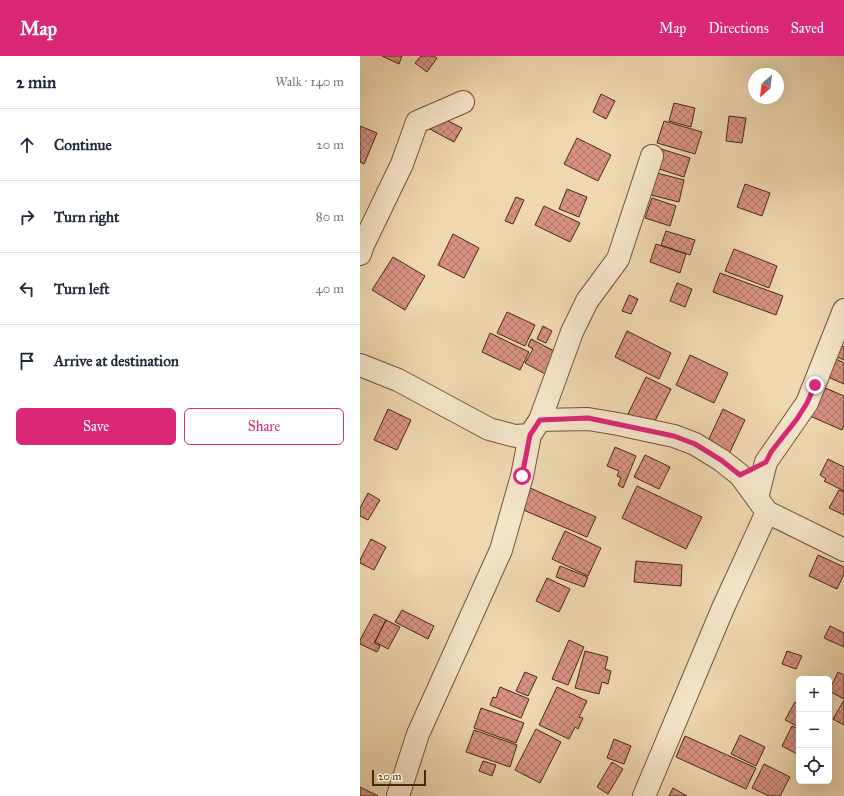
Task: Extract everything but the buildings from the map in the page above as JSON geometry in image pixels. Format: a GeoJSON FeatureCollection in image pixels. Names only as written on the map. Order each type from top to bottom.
{"type":"FeatureCollection","features":[{"type":"Feature","properties":{"kind":"street"},"geometry":{"type":"LineString","coordinates":[[360,254],[402,164],[417,122],[463,102]]}},
{"type":"Feature","properties":{"kind":"street"},"geometry":{"type":"LineString","coordinates":[[398,796],[418,734],[501,550],[535,428],[572,332],[587,301],[618,258],[652,156]]}},
{"type":"Feature","properties":{"kind":"street"},"geometry":{"type":"LineString","coordinates":[[740,475],[766,462],[807,403],[844,310]]}},
{"type":"Feature","properties":{"kind":"street"},"geometry":{"type":"LineString","coordinates":[[360,364],[398,380],[489,428],[515,436],[535,428],[588,418],[674,436],[695,444],[721,460],[740,475],[762,505],[844,550]]}},
{"type":"Feature","properties":{"kind":"street"},"geometry":{"type":"LineString","coordinates":[[644,796],[723,608],[762,505],[766,462]]}},
{"type":"Feature","properties":{"kind":"route"},"geometry":{"type":"LineString","coordinates":[[522,476],[530,435],[540,420],[588,418],[674,436],[695,444],[721,460],[740,475],[766,462],[771,452],[797,419],[807,403],[815,385]]}}]}
